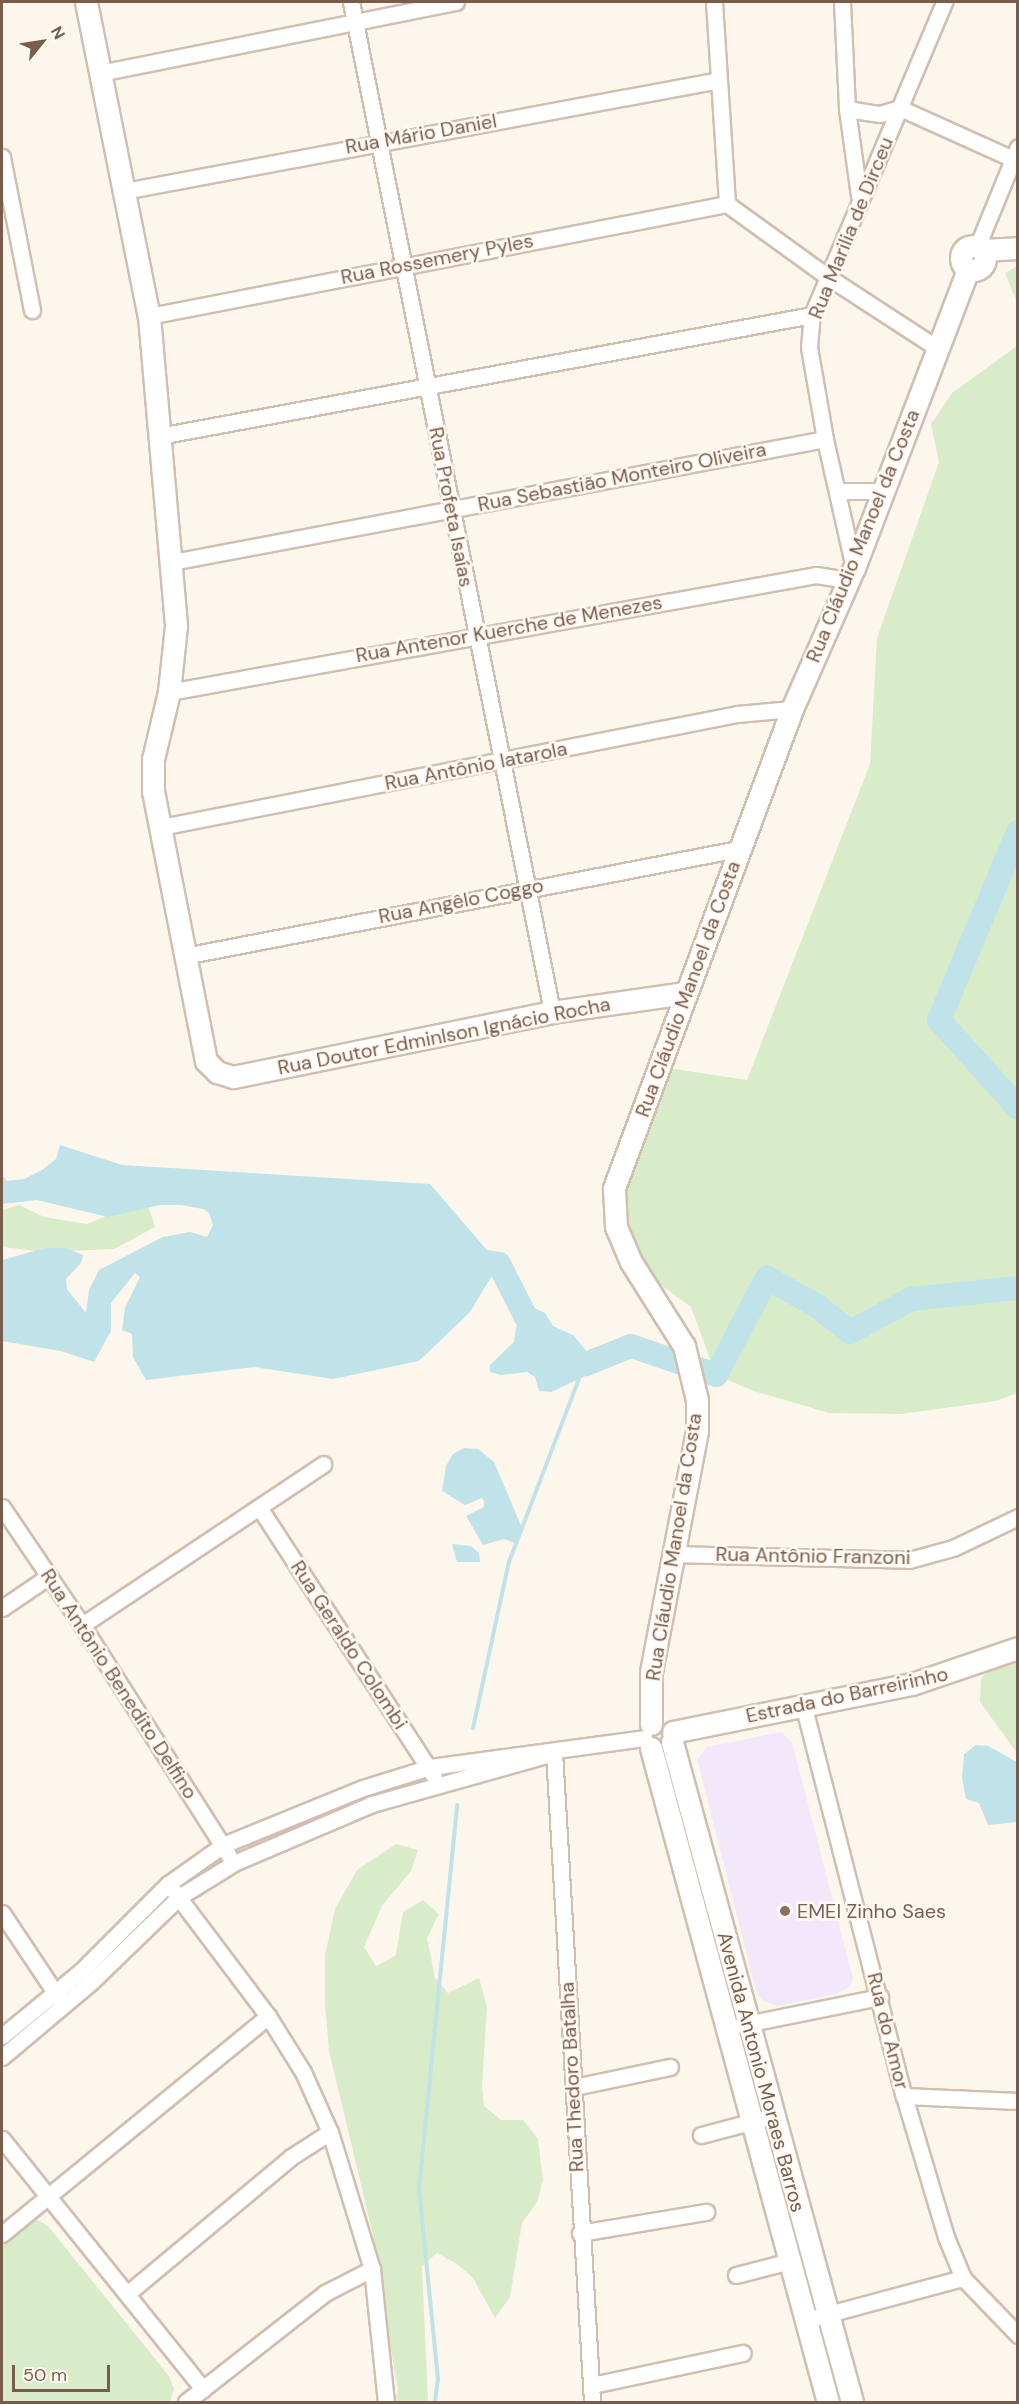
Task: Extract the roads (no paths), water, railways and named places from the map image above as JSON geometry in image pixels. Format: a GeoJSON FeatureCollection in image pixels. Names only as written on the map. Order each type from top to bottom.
{"type":"FeatureCollection","features":[{"type":"Feature","properties":{"kind":"street"},"geometry":{"type":"LineString","coordinates":[[86,2],[149,316],[176,626],[169,692],[153,759],[153,791],[184,956]]}},
{"type":"Feature","properties":{"kind":"street","name":"Rua Profeta Isaías"},"geometry":{"type":"LineString","coordinates":[[351,2],[552,1012]]}},
{"type":"Feature","properties":{"kind":"street"},"geometry":{"type":"LineString","coordinates":[[100,73],[456,2]]}},
{"type":"Feature","properties":{"kind":"street"},"geometry":{"type":"LineString","coordinates":[[714,2],[727,204],[828,277],[937,348]]}},
{"type":"Feature","properties":{"kind":"street"},"geometry":{"type":"LineString","coordinates":[[842,2],[847,109],[859,196]]}},
{"type":"Feature","properties":{"kind":"street","name":"Rua Marilia de Dirceu"},"geometry":{"type":"LineString","coordinates":[[851,574],[809,347],[812,315],[859,196],[900,108],[945,2]]}},
{"type":"Feature","properties":{"kind":"street","name":"Rua Mário Daniel"},"geometry":{"type":"LineString","coordinates":[[124,191],[719,80]]}},
{"type":"Feature","properties":{"kind":"street"},"geometry":{"type":"LineString","coordinates":[[847,109],[880,114],[900,108],[1015,153]]}},
{"type":"Feature","properties":{"kind":"street","name":"Rua Cláudio Manoel da Costa"},"geometry":{"type":"LineString","coordinates":[[649,1736],[651,1672],[671,1554],[697,1431],[697,1400],[684,1346],[632,1262],[615,1227],[614,1188],[738,849],[792,709],[851,574],[937,348],[978,257],[1015,153]]}},
{"type":"Feature","properties":{"kind":"street"},"geometry":{"type":"LineString","coordinates":[[2,157],[33,310]]}},
{"type":"Feature","properties":{"kind":"street"},"geometry":{"type":"LineString","coordinates":[[855,166],[871,170]]}},
{"type":"Feature","properties":{"kind":"street","name":"Rua Rossemery Pyles"},"geometry":{"type":"LineString","coordinates":[[149,316],[403,264],[727,204]]}},
{"type":"Feature","properties":{"kind":"street"},"geometry":{"type":"LineString","coordinates":[[978,257],[1017,249]]}},
{"type":"Feature","properties":{"kind":"street"},"geometry":{"type":"LineString","coordinates":[[159,436],[812,315]]}},
{"type":"Feature","properties":{"kind":"street","name":"Rua Sebastião Monteiro Oliveira"},"geometry":{"type":"LineString","coordinates":[[172,562],[825,439]]}},
{"type":"Feature","properties":{"kind":"street"},"geometry":{"type":"LineString","coordinates":[[837,491],[884,491]]}},
{"type":"Feature","properties":{"kind":"street","name":"Rua Antenor Kuerche de Menezes"},"geometry":{"type":"LineString","coordinates":[[169,692],[477,634],[816,575],[851,574]]}},
{"type":"Feature","properties":{"kind":"street","name":"Rua Antônio Iatarola"},"geometry":{"type":"LineString","coordinates":[[161,827],[502,762],[737,714],[792,709]]}},
{"type":"Feature","properties":{"kind":"street","name":"Rua Angêlo Coggo"},"geometry":{"type":"LineString","coordinates":[[184,956],[738,849]]}},
{"type":"Feature","properties":{"kind":"street","name":"Rua Doutor Edminlson Ignácio Rocha"},"geometry":{"type":"LineString","coordinates":[[184,956],[206,1061],[217,1072],[233,1077],[552,1012],[686,993]]}},
{"type":"Feature","properties":{"kind":"street"},"geometry":{"type":"LineString","coordinates":[[82,1624],[323,1464]]}},
{"type":"Feature","properties":{"kind":"street","name":"Rua Antônio Benedito Delfino"},"geometry":{"type":"LineString","coordinates":[[2,1507],[82,1624],[234,1863]]}},
{"type":"Feature","properties":{"kind":"street","name":"Rua Geraldo Colombi"},"geometry":{"type":"LineString","coordinates":[[259,1507],[430,1767],[437,1784]]}},
{"type":"Feature","properties":{"kind":"street","name":"Rua Antônio Franzoni"},"geometry":{"type":"LineString","coordinates":[[671,1554],[909,1560],[953,1548],[1017,1517]]}},
{"type":"Feature","properties":{"kind":"street"},"geometry":{"type":"LineString","coordinates":[[2,1608],[49,1576]]}},
{"type":"Feature","properties":{"kind":"street","name":"Estrada do Barreirinho"},"geometry":{"type":"LineString","coordinates":[[672,1737],[803,1704],[940,1677],[1017,1648]]}},
{"type":"Feature","properties":{"kind":"street","name":"Rua do Amor"},"geometry":{"type":"LineString","coordinates":[[803,1704],[904,2096],[946,2237],[963,2278],[1017,2335]]}},
{"type":"Feature","properties":{"kind":"street"},"geometry":{"type":"LineString","coordinates":[[2,2057],[168,1884],[223,1845],[363,1788],[430,1767],[522,1752],[554,1752],[649,1736],[664,1722],[672,1737]]}},
{"type":"Feature","properties":{"kind":"street","name":"Avenida Antonio Moraes Barros"},"geometry":{"type":"LineString","coordinates":[[649,1736],[738,2025],[763,2118],[816,2317],[828,2403]]}},
{"type":"Feature","properties":{"kind":"street","name":"Avenida Antonio Moraes Barros"},"geometry":{"type":"LineString","coordinates":[[672,1737],[738,2025]]}},
{"type":"Feature","properties":{"kind":"street"},"geometry":{"type":"LineString","coordinates":[[2,2036],[59,1999],[179,1897],[234,1863],[372,1804],[437,1784],[523,1764],[554,1752]]}},
{"type":"Feature","properties":{"kind":"street","name":"Rua Thedoro Batalha"},"geometry":{"type":"LineString","coordinates":[[554,1752],[574,2087],[580,2233],[592,2403]]}},
{"type":"Feature","properties":{"kind":"street"},"geometry":{"type":"LineString","coordinates":[[168,1884],[268,2016],[303,2072],[330,2132],[372,2269],[386,2403]]}},
{"type":"Feature","properties":{"kind":"street"},"geometry":{"type":"LineString","coordinates":[[2,1913],[59,1999]]}},
{"type":"Feature","properties":{"kind":"street"},"geometry":{"type":"LineString","coordinates":[[738,2025],[880,1997]]}},
{"type":"Feature","properties":{"kind":"street"},"geometry":{"type":"LineString","coordinates":[[2,2234],[268,2016]]}},
{"type":"Feature","properties":{"kind":"street"},"geometry":{"type":"LineString","coordinates":[[574,2087],[670,2067]]}},
{"type":"Feature","properties":{"kind":"street"},"geometry":{"type":"LineString","coordinates":[[904,2096],[1017,2101]]}},
{"type":"Feature","properties":{"kind":"street"},"geometry":{"type":"LineString","coordinates":[[701,2135],[763,2118]]}},
{"type":"Feature","properties":{"kind":"street","name":"Avenida Antonio Moraes Barros"},"geometry":{"type":"LineString","coordinates":[[763,2118],[790,2261],[852,2403]]}},
{"type":"Feature","properties":{"kind":"street"},"geometry":{"type":"LineString","coordinates":[[128,2293],[291,2157],[330,2132]]}},
{"type":"Feature","properties":{"kind":"street"},"geometry":{"type":"LineString","coordinates":[[2,2139],[203,2389]]}},
{"type":"Feature","properties":{"kind":"street"},"geometry":{"type":"LineString","coordinates":[[580,2233],[706,2212]]}},
{"type":"Feature","properties":{"kind":"street"},"geometry":{"type":"LineString","coordinates":[[736,2276],[790,2261]]}},
{"type":"Feature","properties":{"kind":"street"},"geometry":{"type":"LineString","coordinates":[[186,2403],[325,2293],[372,2269]]}},
{"type":"Feature","properties":{"kind":"street"},"geometry":{"type":"LineString","coordinates":[[816,2317],[963,2278]]}},
{"type":"Feature","properties":{"kind":"street"},"geometry":{"type":"LineString","coordinates":[[592,2385],[743,2353]]}},
{"type":"Feature","properties":{"kind":"water"},"geometry":{"type":"Polygon","coordinates":[[[60,1145],[122,1165],[430,1184],[499,1264],[470,1312],[419,1361],[333,1379],[254,1367],[146,1380],[133,1357],[132,1334],[122,1330],[125,1308],[140,1277],[135,1273],[111,1303],[111,1331],[94,1362],[61,1351],[2,1341],[2,1260],[45,1248],[66,1248],[83,1255],[81,1263],[66,1279],[67,1289],[86,1313],[89,1290],[99,1270],[163,1237],[190,1232],[207,1237],[213,1225],[209,1213],[203,1209],[181,1205],[160,1205],[108,1217],[37,1200],[2,1204],[2,1175],[7,1181],[24,1179],[42,1170],[56,1159],[60,1145]]]}},
{"type":"Feature","properties":{"kind":"water"},"geometry":{"type":"Polygon","coordinates":[[[534,1308],[545,1313],[553,1326],[573,1335],[595,1361],[592,1373],[551,1392],[539,1391],[535,1377],[527,1372],[501,1375],[490,1372],[490,1365],[514,1342],[516,1328],[524,1312],[534,1308]]]}},
{"type":"Feature","properties":{"kind":"water"},"geometry":{"type":"Polygon","coordinates":[[[464,1448],[478,1449],[494,1462],[522,1528],[516,1543],[504,1539],[483,1545],[466,1516],[484,1507],[482,1498],[465,1505],[442,1491],[446,1466],[453,1454],[464,1448]]]}},
{"type":"Feature","properties":{"kind":"water"},"geometry":{"type":"Polygon","coordinates":[[[452,1544],[471,1546],[479,1553],[480,1562],[457,1562],[452,1544]]]}},
{"type":"Feature","properties":{"kind":"water"},"geometry":{"type":"Polygon","coordinates":[[[976,1745],[988,1746],[1017,1762],[1017,1822],[988,1825],[979,1803],[966,1799],[962,1778],[964,1754],[976,1745]]]}},
{"type":"Feature","properties":{"kind":"waterway"},"geometry":{"type":"LineString","coordinates":[[1018,832],[939,1020],[1018,1108]]}},
{"type":"Feature","properties":{"kind":"waterway"},"geometry":{"type":"LineString","coordinates":[[468,1259],[499,1264],[538,1341]]}},
{"type":"Feature","properties":{"kind":"waterway"},"geometry":{"type":"LineString","coordinates":[[564,1359],[586,1364],[631,1346],[716,1375],[767,1278],[817,1306],[850,1332],[911,1299],[1018,1288]]}},
{"type":"Feature","properties":{"kind":"waterway"},"geometry":{"type":"LineString","coordinates":[[473,1728],[509,1562],[580,1376]]}},
{"type":"Feature","properties":{"kind":"waterway"},"geometry":{"type":"LineString","coordinates":[[435,2402],[438,2379],[419,2188],[457,1805]]}},
{"type":"Feature","properties":{"kind":"place","name":"EMEI Zinho Saes"},"geometry":{"type":"Point","coordinates":[785,1911]}}]}
